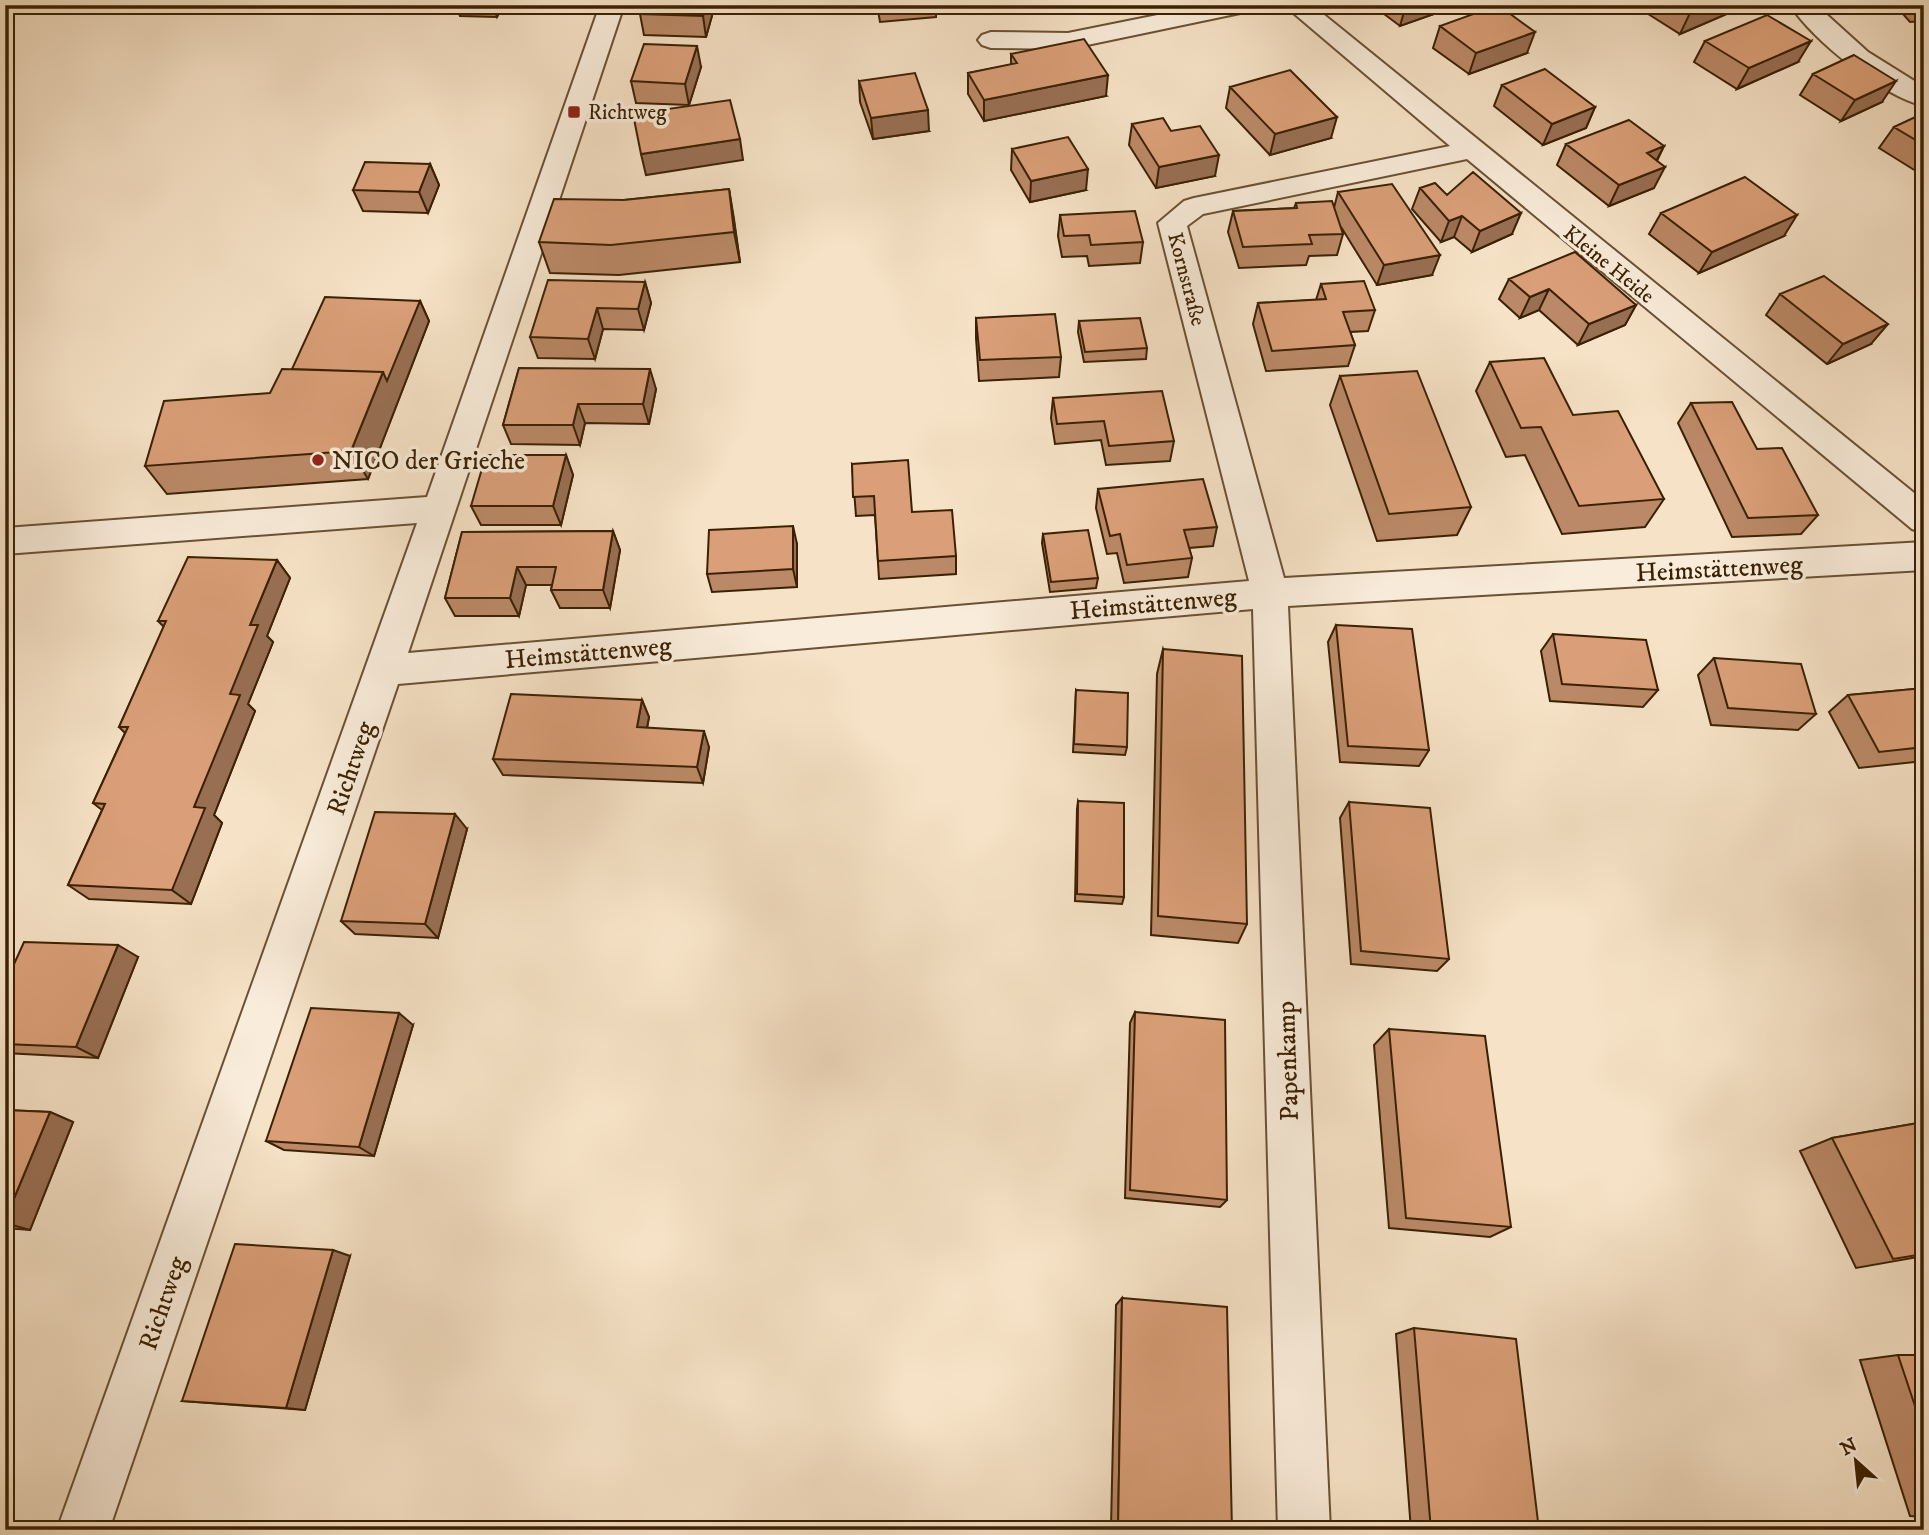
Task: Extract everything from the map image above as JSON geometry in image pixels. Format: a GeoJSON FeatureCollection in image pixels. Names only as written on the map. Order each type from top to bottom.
{"type":"FeatureCollection","features":[{"type":"Feature","properties":{"kind":"street","name":"Richtweg"},"geometry":{"type":"LineString","coordinates":[[83,1530],[384,670],[612,5]]}},
{"type":"Feature","properties":{"kind":"street"},"geometry":{"type":"LineString","coordinates":[[991,40],[1068,41],[1245,5]]}},
{"type":"Feature","properties":{"kind":"street","name":"Kleine Heide"},"geometry":{"type":"LineString","coordinates":[[1296,5],[1924,520]]}},
{"type":"Feature","properties":{"kind":"street"},"geometry":{"type":"LineString","coordinates":[[1802,5],[1818,23],[1897,84],[1924,98]]}},
{"type":"Feature","properties":{"kind":"street","name":"Kornstraße"},"geometry":{"type":"LineString","coordinates":[[1270,593],[1172,223],[1194,207],[1471,150]]}},
{"type":"Feature","properties":{"kind":"street"},"geometry":{"type":"LineString","coordinates":[[5,541],[439,509]]}},
{"type":"Feature","properties":{"kind":"street","name":"Heimstättenweg"},"geometry":{"type":"LineString","coordinates":[[384,670],[1270,593],[1924,556]]}},
{"type":"Feature","properties":{"kind":"street","name":"Papenkamp"},"geometry":{"type":"LineString","coordinates":[[1270,593],[1304,1530]]}},
{"type":"Feature","properties":{"kind":"building"},"geometry":{"type":"Polygon","coordinates":[[[642,5],[706,5],[703,16],[640,14],[642,5]]]}},
{"type":"Feature","properties":{"kind":"building"},"geometry":{"type":"Polygon","coordinates":[[[1498,5],[1535,32],[1476,53],[1440,26],[1498,5]]]}},
{"type":"Feature","properties":{"kind":"building"},"geometry":{"type":"Polygon","coordinates":[[[1678,5],[1709,5],[1690,13],[1678,5]]]}},
{"type":"Feature","properties":{"kind":"building"},"geometry":{"type":"Polygon","coordinates":[[[1767,15],[1811,41],[1749,68],[1705,41],[1767,15]]]}},
{"type":"Feature","properties":{"kind":"building"},"geometry":{"type":"Polygon","coordinates":[[[1084,39],[1108,75],[984,100],[968,73],[1017,63],[1011,54],[1084,39]]]}},
{"type":"Feature","properties":{"kind":"building"},"geometry":{"type":"Polygon","coordinates":[[[644,44],[697,46],[685,84],[631,81],[644,44]]]}},
{"type":"Feature","properties":{"kind":"building"},"geometry":{"type":"Polygon","coordinates":[[[1854,55],[1896,81],[1855,100],[1813,74],[1854,55]]]}},
{"type":"Feature","properties":{"kind":"building"},"geometry":{"type":"Polygon","coordinates":[[[1545,69],[1595,107],[1552,124],[1502,85],[1545,69]]]}},
{"type":"Feature","properties":{"kind":"building"},"geometry":{"type":"Polygon","coordinates":[[[1290,70],[1337,117],[1275,134],[1230,87],[1290,70]]]}},
{"type":"Feature","properties":{"kind":"building"},"geometry":{"type":"Polygon","coordinates":[[[915,73],[928,110],[871,118],[859,81],[915,73]]]}},
{"type":"Feature","properties":{"kind":"building"},"geometry":{"type":"Polygon","coordinates":[[[730,100],[740,139],[641,154],[633,114],[730,100]]]}},
{"type":"Feature","properties":{"kind":"building"},"geometry":{"type":"Polygon","coordinates":[[[1924,113],[1924,145],[1894,127],[1924,113]]]}},
{"type":"Feature","properties":{"kind":"building"},"geometry":{"type":"Polygon","coordinates":[[[1163,118],[1171,131],[1200,126],[1219,155],[1159,167],[1132,124],[1163,118]]]}},
{"type":"Feature","properties":{"kind":"building"},"geometry":{"type":"Polygon","coordinates":[[[1629,120],[1664,146],[1647,153],[1665,167],[1619,185],[1566,144],[1629,120]]]}},
{"type":"Feature","properties":{"kind":"building"},"geometry":{"type":"Polygon","coordinates":[[[1068,137],[1088,169],[1031,181],[1012,149],[1068,137]]]}},
{"type":"Feature","properties":{"kind":"building"},"geometry":{"type":"Polygon","coordinates":[[[365,162],[430,164],[419,192],[353,190],[365,162]]]}},
{"type":"Feature","properties":{"kind":"building"},"geometry":{"type":"Polygon","coordinates":[[[1473,172],[1521,213],[1480,231],[1462,216],[1449,221],[1420,188],[1435,183],[1447,195],[1473,172]]]}},
{"type":"Feature","properties":{"kind":"building"},"geometry":{"type":"Polygon","coordinates":[[[1745,177],[1797,215],[1712,252],[1661,213],[1745,177]]]}},
{"type":"Feature","properties":{"kind":"building"},"geometry":{"type":"Polygon","coordinates":[[[1392,184],[1440,255],[1384,265],[1338,192],[1392,184]]]}},
{"type":"Feature","properties":{"kind":"building"},"geometry":{"type":"Polygon","coordinates":[[[729,189],[734,232],[611,245],[539,242],[554,199],[624,200],[729,189]]]}},
{"type":"Feature","properties":{"kind":"building"},"geometry":{"type":"Polygon","coordinates":[[[1332,201],[1343,234],[1309,235],[1312,244],[1243,247],[1233,211],[1297,208],[1296,203],[1332,201]]]}},
{"type":"Feature","properties":{"kind":"building"},"geometry":{"type":"Polygon","coordinates":[[[1135,211],[1143,242],[1091,245],[1089,235],[1064,236],[1060,215],[1135,211]]]}},
{"type":"Feature","properties":{"kind":"building"},"geometry":{"type":"Polygon","coordinates":[[[1575,252],[1636,305],[1589,324],[1549,289],[1530,297],[1509,279],[1575,252]]]}},
{"type":"Feature","properties":{"kind":"building"},"geometry":{"type":"Polygon","coordinates":[[[1824,276],[1888,324],[1843,344],[1780,294],[1824,276]]]}},
{"type":"Feature","properties":{"kind":"building"},"geometry":{"type":"Polygon","coordinates":[[[548,280],[645,282],[638,309],[597,308],[588,339],[530,337],[548,280]]]}},
{"type":"Feature","properties":{"kind":"building"},"geometry":{"type":"Polygon","coordinates":[[[1364,281],[1375,310],[1343,312],[1355,345],[1272,351],[1258,303],[1326,299],[1321,284],[1364,281]]]}},
{"type":"Feature","properties":{"kind":"building"},"geometry":{"type":"Polygon","coordinates":[[[325,297],[420,301],[387,381],[383,372],[292,369],[325,297]]]}},
{"type":"Feature","properties":{"kind":"building"},"geometry":{"type":"Polygon","coordinates":[[[1055,314],[1061,357],[980,360],[976,318],[1055,314]]]}},
{"type":"Feature","properties":{"kind":"building"},"geometry":{"type":"Polygon","coordinates":[[[1140,318],[1147,348],[1085,352],[1079,321],[1140,318]]]}},
{"type":"Feature","properties":{"kind":"building"},"geometry":{"type":"Polygon","coordinates":[[[1544,358],[1573,415],[1618,411],[1664,499],[1579,506],[1541,427],[1521,428],[1490,362],[1544,358]]]}},
{"type":"Feature","properties":{"kind":"building"},"geometry":{"type":"Polygon","coordinates":[[[519,368],[650,369],[643,404],[578,404],[573,425],[503,425],[519,368]]]}},
{"type":"Feature","properties":{"kind":"building"},"geometry":{"type":"Polygon","coordinates":[[[282,369],[383,372],[351,451],[145,466],[164,401],[270,393],[282,369]]]}},
{"type":"Feature","properties":{"kind":"building"},"geometry":{"type":"Polygon","coordinates":[[[1417,371],[1471,507],[1389,514],[1340,376],[1417,371]]]}},
{"type":"Feature","properties":{"kind":"building"},"geometry":{"type":"Polygon","coordinates":[[[1162,391],[1174,441],[1109,446],[1104,421],[1057,424],[1053,398],[1162,391]]]}},
{"type":"Feature","properties":{"kind":"building"},"geometry":{"type":"Polygon","coordinates":[[[1732,402],[1757,449],[1782,448],[1818,515],[1748,518],[1691,403],[1732,402]]]}},
{"type":"Feature","properties":{"kind":"building"},"geometry":{"type":"Polygon","coordinates":[[[486,455],[566,455],[553,506],[471,506],[486,455]]]}},
{"type":"Feature","properties":{"kind":"building"},"geometry":{"type":"Polygon","coordinates":[[[908,460],[912,512],[952,510],[956,556],[878,561],[874,496],[853,497],[852,464],[908,460]]]}},
{"type":"Feature","properties":{"kind":"building"},"geometry":{"type":"Polygon","coordinates":[[[1203,479],[1217,527],[1184,530],[1192,558],[1127,565],[1120,534],[1110,536],[1098,489],[1203,479]]]}},
{"type":"Feature","properties":{"kind":"building"},"geometry":{"type":"Polygon","coordinates":[[[793,526],[793,569],[707,574],[709,530],[793,526]]]}},
{"type":"Feature","properties":{"kind":"building"},"geometry":{"type":"Polygon","coordinates":[[[1088,530],[1098,578],[1051,582],[1043,534],[1088,530]]]}},
{"type":"Feature","properties":{"kind":"building"},"geometry":{"type":"Polygon","coordinates":[[[613,531],[603,590],[551,590],[556,567],[517,567],[510,598],[445,598],[462,532],[613,531]]]}},
{"type":"Feature","properties":{"kind":"building"},"geometry":{"type":"Polygon","coordinates":[[[188,557],[277,560],[250,625],[258,625],[230,694],[240,695],[194,807],[205,808],[172,890],[68,885],[105,804],[93,803],[128,727],[119,727],[166,621],[158,621],[188,557]]]}},
{"type":"Feature","properties":{"kind":"building"},"geometry":{"type":"Polygon","coordinates":[[[1336,625],[1412,629],[1429,750],[1348,746],[1336,625]]]}},
{"type":"Feature","properties":{"kind":"building"},"geometry":{"type":"Polygon","coordinates":[[[1553,634],[1646,640],[1658,690],[1562,684],[1553,634]]]}},
{"type":"Feature","properties":{"kind":"building"},"geometry":{"type":"Polygon","coordinates":[[[1163,649],[1242,656],[1247,924],[1158,916],[1163,649]]]}},
{"type":"Feature","properties":{"kind":"building"},"geometry":{"type":"Polygon","coordinates":[[[1714,658],[1801,664],[1816,714],[1728,708],[1714,658]]]}},
{"type":"Feature","properties":{"kind":"building"},"geometry":{"type":"Polygon","coordinates":[[[1924,688],[1924,747],[1879,752],[1848,695],[1924,688]]]}},
{"type":"Feature","properties":{"kind":"building"},"geometry":{"type":"Polygon","coordinates":[[[1076,690],[1128,693],[1127,747],[1074,744],[1076,690]]]}},
{"type":"Feature","properties":{"kind":"building"},"geometry":{"type":"Polygon","coordinates":[[[511,694],[642,700],[637,727],[704,731],[697,767],[493,759],[511,694]]]}},
{"type":"Feature","properties":{"kind":"building"},"geometry":{"type":"Polygon","coordinates":[[[1078,801],[1124,803],[1124,897],[1077,894],[1078,801]]]}},
{"type":"Feature","properties":{"kind":"building"},"geometry":{"type":"Polygon","coordinates":[[[1349,802],[1430,808],[1449,959],[1361,951],[1349,802]]]}},
{"type":"Feature","properties":{"kind":"building"},"geometry":{"type":"Polygon","coordinates":[[[375,812],[455,814],[425,924],[341,921],[375,812]]]}},
{"type":"Feature","properties":{"kind":"building"},"geometry":{"type":"Polygon","coordinates":[[[24,942],[118,945],[76,1047],[5,1044],[5,984],[24,942]]]}},
{"type":"Feature","properties":{"kind":"building"},"geometry":{"type":"Polygon","coordinates":[[[311,1008],[399,1013],[359,1147],[266,1141],[311,1008]]]}},
{"type":"Feature","properties":{"kind":"building"},"geometry":{"type":"Polygon","coordinates":[[[1135,1012],[1225,1020],[1227,1200],[1130,1190],[1135,1012]]]}},
{"type":"Feature","properties":{"kind":"building"},"geometry":{"type":"Polygon","coordinates":[[[1389,1029],[1485,1036],[1511,1227],[1406,1218],[1389,1029]]]}},
{"type":"Feature","properties":{"kind":"building"},"geometry":{"type":"Polygon","coordinates":[[[5,1110],[50,1112],[5,1220],[5,1110]]]}},
{"type":"Feature","properties":{"kind":"building"},"geometry":{"type":"Polygon","coordinates":[[[1924,1122],[1924,1254],[1893,1259],[1832,1138],[1924,1122]]]}},
{"type":"Feature","properties":{"kind":"building"},"geometry":{"type":"Polygon","coordinates":[[[235,1244],[333,1250],[286,1408],[182,1401],[235,1244]]]}},
{"type":"Feature","properties":{"kind":"building"},"geometry":{"type":"Polygon","coordinates":[[[1122,1298],[1227,1307],[1232,1530],[1118,1529],[1122,1298]]]}},
{"type":"Feature","properties":{"kind":"building"},"geometry":{"type":"Polygon","coordinates":[[[1414,1328],[1516,1339],[1539,1530],[1431,1530],[1414,1328]]]}},
{"type":"Feature","properties":{"kind":"building"},"geometry":{"type":"Polygon","coordinates":[[[1898,1355],[1924,1355],[1924,1433],[1898,1355]]]}},
{"type":"Feature","properties":{"kind":"place","name":"Richtweg"},"geometry":{"type":"Point","coordinates":[574,112]}},
{"type":"Feature","properties":{"kind":"place","name":"NICO der Grieche"},"geometry":{"type":"Point","coordinates":[318,460]}}]}
